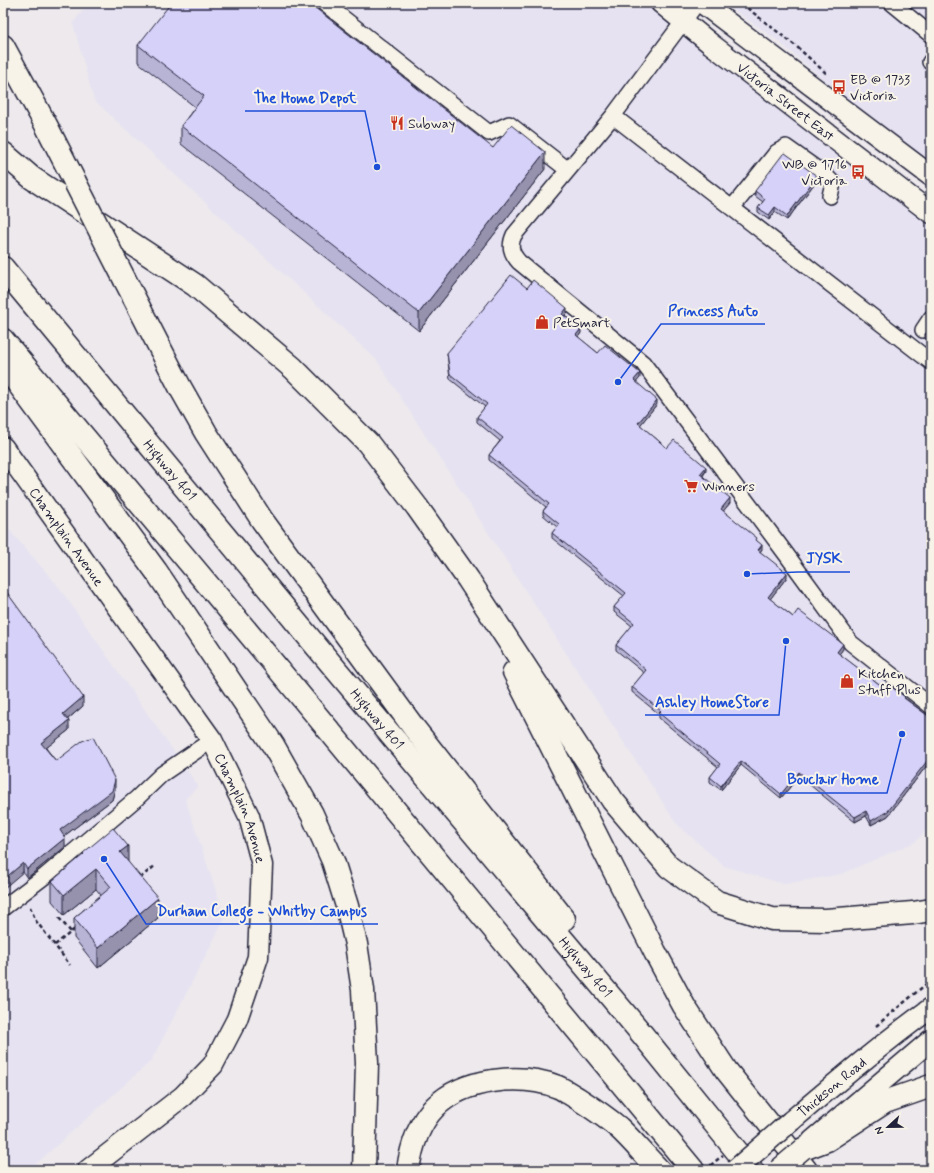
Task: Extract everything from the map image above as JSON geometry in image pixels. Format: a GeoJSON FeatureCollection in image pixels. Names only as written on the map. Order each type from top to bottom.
{"type":"FeatureCollection","features":[{"type":"Feature","properties":{"kind":"highway"},"geometry":{"type":"LineString","coordinates":[[3,46],[46,125],[187,400],[206,433],[262,520],[414,728],[559,912],[642,1034]]}},
{"type":"Feature","properties":{"kind":"highway"},"geometry":{"type":"LineString","coordinates":[[3,153],[32,178],[195,286],[294,368],[368,443],[417,507],[468,579],[613,801],[669,867],[717,902],[772,919],[826,920],[913,913],[931,910]]}},
{"type":"Feature","properties":{"kind":"highway","name":"Highway 401"},"geometry":{"type":"LineString","coordinates":[[3,268],[296,622],[642,1034],[752,1170]]}},
{"type":"Feature","properties":{"kind":"highway"},"geometry":{"type":"LineString","coordinates":[[3,340],[255,641],[693,1170]]}},
{"type":"Feature","properties":{"kind":"highway"},"geometry":{"type":"LineString","coordinates":[[3,363],[156,571],[272,745],[312,814],[333,861],[347,906],[356,944],[362,982],[367,1063],[364,1170]]}},
{"type":"Feature","properties":{"kind":"highway"},"geometry":{"type":"LineString","coordinates":[[468,579],[651,945],[684,1006],[726,1070],[806,1170]]}},
{"type":"Feature","properties":{"kind":"highway"},"geometry":{"type":"LineString","coordinates":[[408,1170],[412,1148],[418,1132],[428,1115],[436,1106],[453,1093],[479,1084],[501,1080],[520,1079],[559,1088],[590,1106],[618,1128],[659,1170]]}},
{"type":"Feature","properties":{"kind":"highway"},"geometry":{"type":"LineString","coordinates":[[803,1148],[827,1140],[885,1102],[931,1086]]}},
{"type":"Feature","properties":{"kind":"main road","name":"Victoria Street East"},"geometry":{"type":"LineString","coordinates":[[661,3],[931,213]]}},
{"type":"Feature","properties":{"kind":"main road","name":"Victoria Street East"},"geometry":{"type":"LineString","coordinates":[[702,3],[931,176]]}},
{"type":"Feature","properties":{"kind":"main road","name":"Champlain Avenue"},"geometry":{"type":"LineString","coordinates":[[3,447],[212,740],[249,816],[262,865],[258,957],[237,1019],[213,1065],[183,1096],[88,1170]]}},
{"type":"Feature","properties":{"kind":"main road","name":"Thickson Road"},"geometry":{"type":"LineString","coordinates":[[735,1170],[827,1090],[931,1008]]}},
{"type":"Feature","properties":{"kind":"main road","name":"Thickson Road"},"geometry":{"type":"LineString","coordinates":[[778,1170],[931,1040]]}},
{"type":"Feature","properties":{"kind":"lane"},"geometry":{"type":"LineString","coordinates":[[324,3],[489,133],[510,124],[568,170]]}},
{"type":"Feature","properties":{"kind":"lane"},"geometry":{"type":"LineString","coordinates":[[697,3],[613,116],[514,235],[511,242],[511,249],[519,262],[643,362],[790,558],[851,643],[931,706]]}},
{"type":"Feature","properties":{"kind":"lane"},"geometry":{"type":"LineString","coordinates":[[892,3],[931,35]]}},
{"type":"Feature","properties":{"kind":"lane"},"geometry":{"type":"LineString","coordinates":[[613,116],[931,362]]}},
{"type":"Feature","properties":{"kind":"lane"},"geometry":{"type":"LineString","coordinates":[[732,208],[777,152],[786,147],[824,174],[833,183],[830,196]]}},
{"type":"Feature","properties":{"kind":"lane"},"geometry":{"type":"LineString","coordinates":[[3,908],[45,876],[137,798],[162,774],[212,740]]}},
{"type":"Feature","properties":{"kind":"path"},"geometry":{"type":"LineString","coordinates":[[134,882],[156,865]]}},
{"type":"Feature","properties":{"kind":"path"},"geometry":{"type":"LineString","coordinates":[[23,893],[36,921],[70,965]]}},
{"type":"Feature","properties":{"kind":"path"},"geometry":{"type":"LineString","coordinates":[[59,918],[71,932]]}},
{"type":"Feature","properties":{"kind":"path"},"geometry":{"type":"LineString","coordinates":[[55,945],[77,927]]}},
{"type":"Feature","properties":{"kind":"shaded area"},"geometry":{"type":"Polygon","coordinates":[[[89,3],[645,3],[931,226],[931,825],[915,842],[841,874],[784,884],[724,866],[676,823],[376,359],[94,100],[73,23],[89,3]]]}},
{"type":"Feature","properties":{"kind":"shaded area"},"geometry":{"type":"Polygon","coordinates":[[[724,3],[931,3],[931,169],[904,148],[777,40],[724,3]]]}},
{"type":"Feature","properties":{"kind":"shaded area"},"geometry":{"type":"Polygon","coordinates":[[[3,523],[58,586],[198,786],[185,799],[225,918],[151,1061],[29,1170],[3,1170],[3,523]]]}},
{"type":"Feature","properties":{"kind":"building"},"geometry":{"type":"Polygon","coordinates":[[[171,3],[309,3],[493,148],[511,125],[545,152],[419,313],[181,126],[204,96],[138,45],[171,3]]]}},
{"type":"Feature","properties":{"kind":"building"},"geometry":{"type":"Polygon","coordinates":[[[785,153],[817,176],[787,216],[775,207],[769,215],[758,208],[765,199],[755,191],[785,153]]]}},
{"type":"Feature","properties":{"kind":"building"},"geometry":{"type":"Polygon","coordinates":[[[511,275],[527,288],[533,280],[567,308],[562,314],[581,329],[576,335],[598,353],[605,345],[640,373],[634,380],[657,400],[638,423],[667,448],[674,440],[706,467],[700,474],[730,498],[721,509],[757,538],[756,540],[762,545],[758,550],[787,573],[768,597],[793,617],[798,610],[843,644],[837,652],[883,687],[886,683],[931,718],[931,756],[888,811],[871,821],[866,811],[855,817],[799,772],[781,794],[741,761],[721,786],[710,777],[720,764],[659,713],[661,711],[632,687],[646,670],[616,645],[634,623],[614,607],[626,593],[552,533],[559,524],[543,511],[549,504],[489,455],[503,438],[477,417],[487,404],[450,374],[447,353],[511,275]]]}},
{"type":"Feature","properties":{"kind":"building"},"geometry":{"type":"Polygon","coordinates":[[[931,330],[931,338],[925,334],[931,330]]]}},
{"type":"Feature","properties":{"kind":"building"},"geometry":{"type":"Polygon","coordinates":[[[3,587],[83,697],[63,714],[69,721],[41,743],[56,761],[82,741],[93,737],[115,780],[112,791],[60,830],[65,838],[27,869],[23,863],[3,880],[3,587]]]}},
{"type":"Feature","properties":{"kind":"building"},"geometry":{"type":"Polygon","coordinates":[[[113,828],[128,846],[120,852],[158,898],[98,948],[74,918],[111,887],[96,869],[64,895],[52,881],[113,828]]]}},
{"type":"Feature","properties":{"kind":"place","name":"EB @ 1733 Victoria"},"geometry":{"type":"Point","coordinates":[839,87]}},
{"type":"Feature","properties":{"kind":"place","name":"Subway"},"geometry":{"type":"Point","coordinates":[397,123]}},
{"type":"Feature","properties":{"kind":"place","name":"The Home Depot"},"geometry":{"type":"Point","coordinates":[377,167]}},
{"type":"Feature","properties":{"kind":"place","name":"WB @ 1716 Victoria"},"geometry":{"type":"Point","coordinates":[858,172]}},
{"type":"Feature","properties":{"kind":"place","name":"PetSmart"},"geometry":{"type":"Point","coordinates":[542,322]}},
{"type":"Feature","properties":{"kind":"place","name":"Princess Auto"},"geometry":{"type":"Point","coordinates":[618,382]}},
{"type":"Feature","properties":{"kind":"place","name":"Winners"},"geometry":{"type":"Point","coordinates":[691,486]}},
{"type":"Feature","properties":{"kind":"place","name":"JYSK"},"geometry":{"type":"Point","coordinates":[747,574]}},
{"type":"Feature","properties":{"kind":"place","name":"Ashley HomeStore"},"geometry":{"type":"Point","coordinates":[786,641]}},
{"type":"Feature","properties":{"kind":"place","name":"Kitchen Stuff Plus"},"geometry":{"type":"Point","coordinates":[847,681]}},
{"type":"Feature","properties":{"kind":"place","name":"Bouclair Home"},"geometry":{"type":"Point","coordinates":[902,734]}},
{"type":"Feature","properties":{"kind":"place","name":"Durham College - Whitby Campus"},"geometry":{"type":"Point","coordinates":[104,859]}}]}
